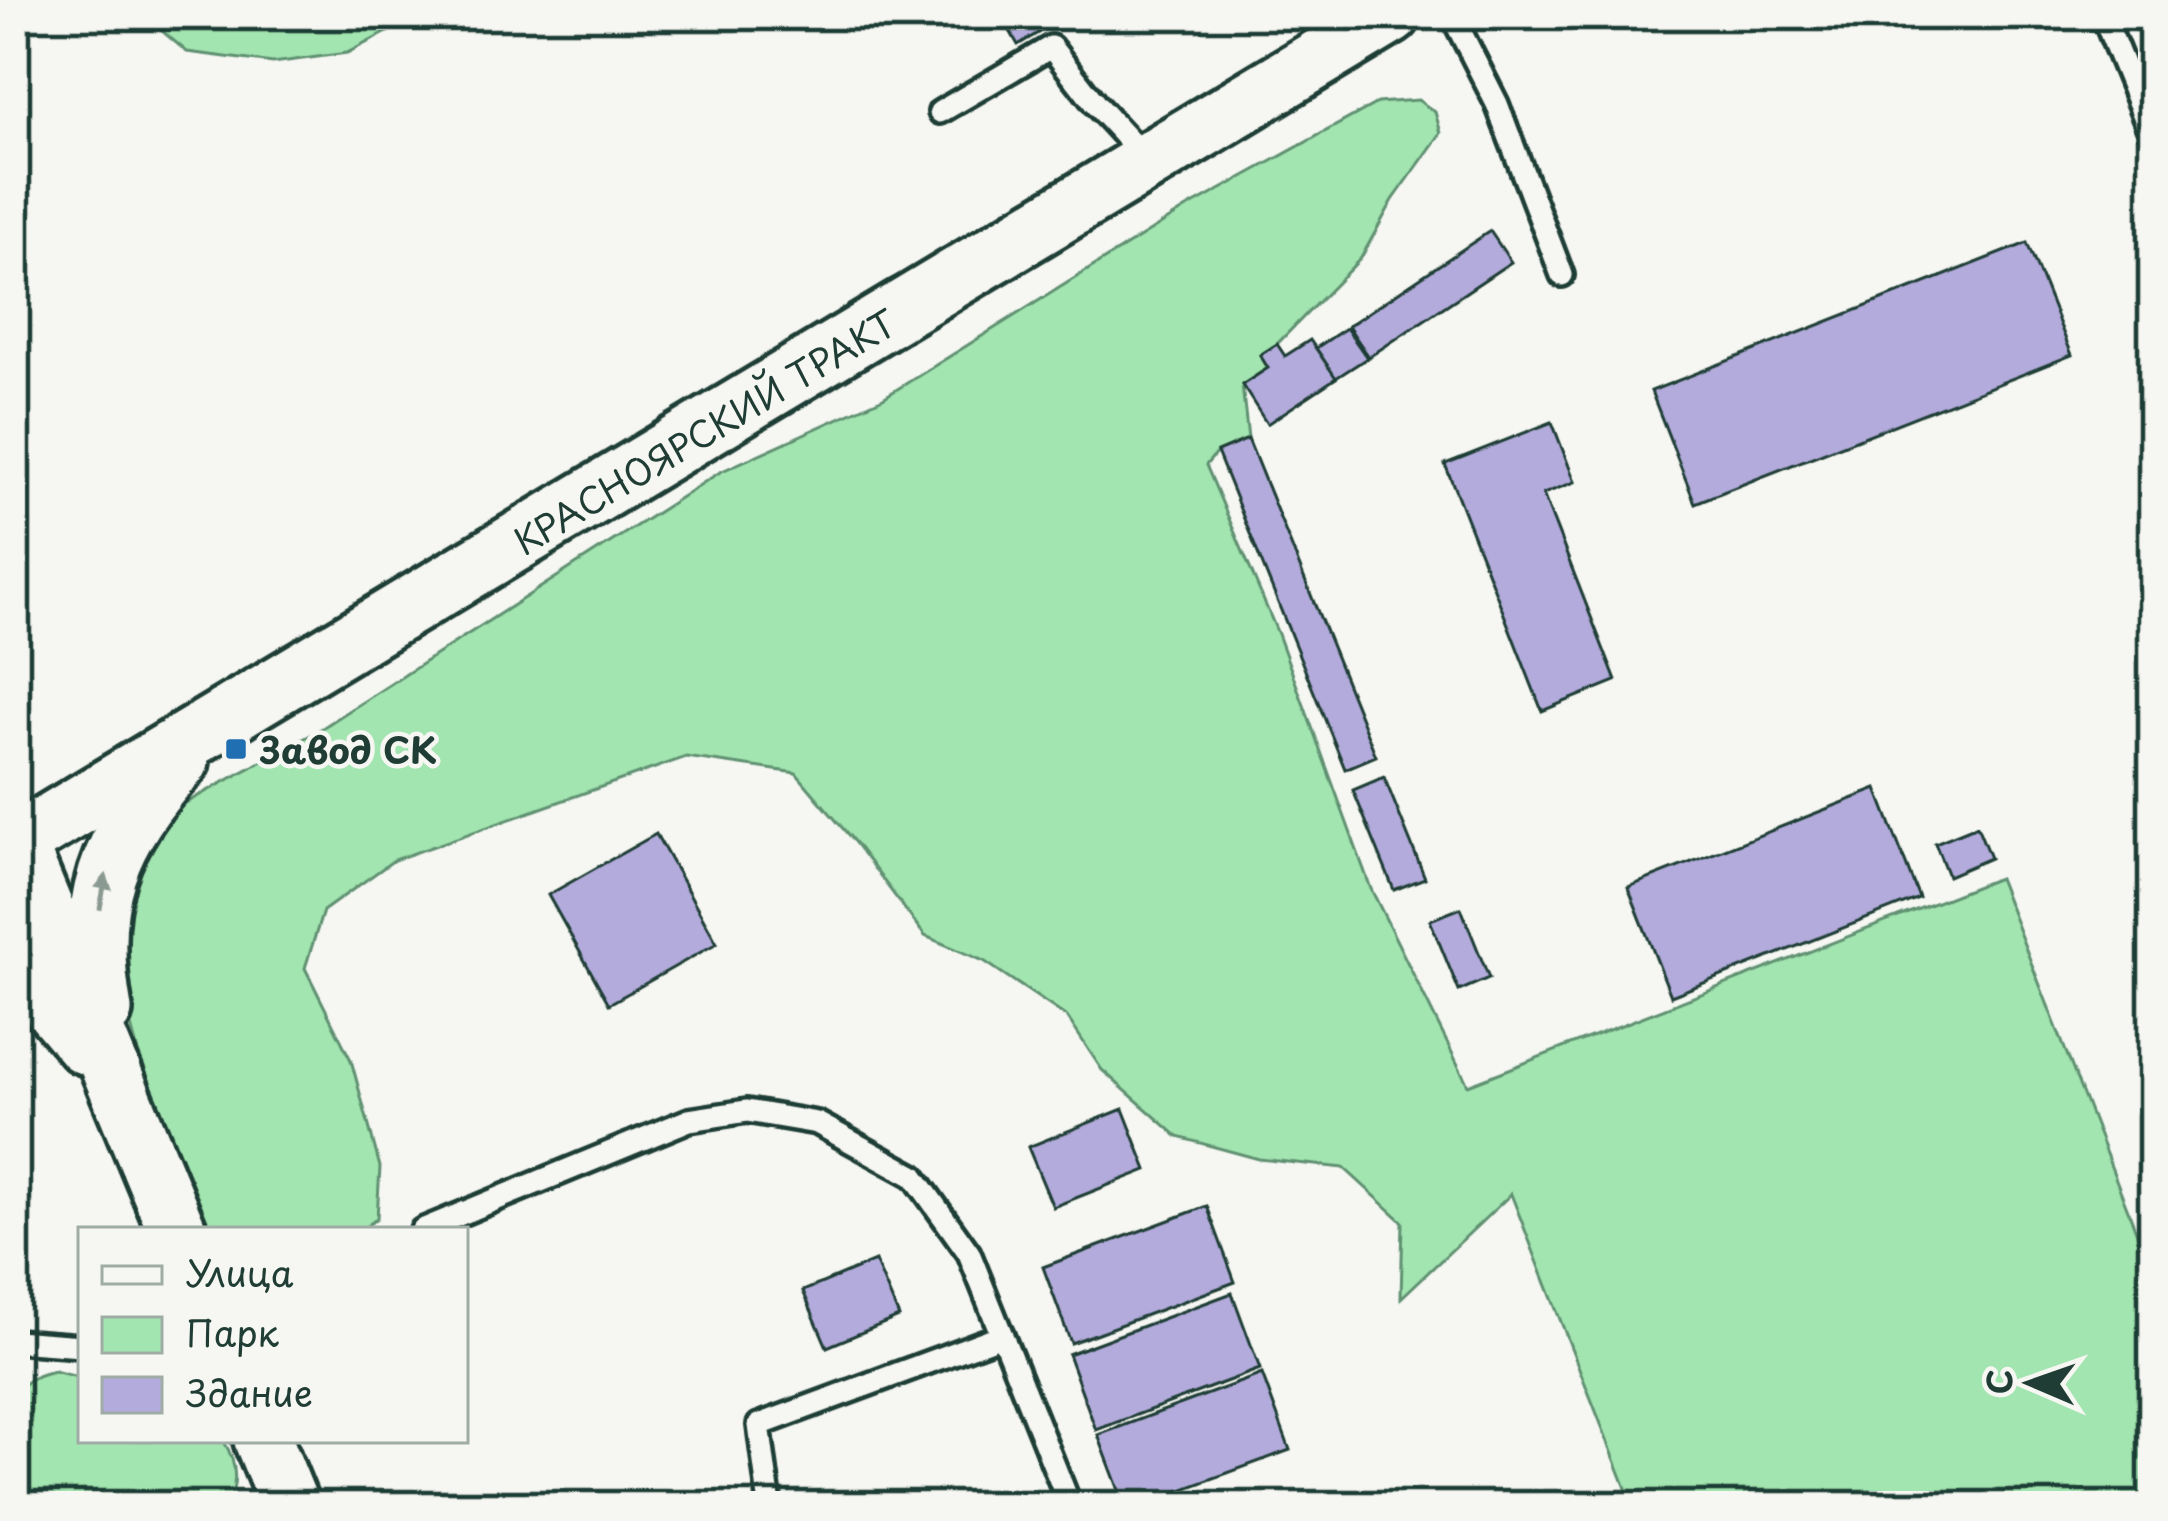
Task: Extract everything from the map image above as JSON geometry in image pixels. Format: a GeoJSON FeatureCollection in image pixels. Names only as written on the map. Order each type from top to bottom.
{"type":"FeatureCollection","features":[{"type":"Feature","properties":{"kind":"main road","name":"КРАСНОЯРСКИЙ ТРАКТ"},"geometry":{"type":"LineString","coordinates":[[16,844],[1391,15]]}},
{"type":"Feature","properties":{"kind":"main road"},"geometry":{"type":"LineString","coordinates":[[118,1090],[98,964],[101,883],[123,831],[165,777],[216,724]]}},
{"type":"Feature","properties":{"kind":"main road"},"geometry":{"type":"LineString","coordinates":[[16,844],[175,1227]]}},
{"type":"Feature","properties":{"kind":"main road"},"geometry":{"type":"LineString","coordinates":[[15,979],[41,993],[118,1090]]}},
{"type":"Feature","properties":{"kind":"main road"},"geometry":{"type":"LineString","coordinates":[[264,1443],[290,1506]]}},
{"type":"Feature","properties":{"kind":"lane"},"geometry":{"type":"LineString","coordinates":[[1452,15],[1497,104],[1562,275]]}},
{"type":"Feature","properties":{"kind":"lane"},"geometry":{"type":"LineString","coordinates":[[2103,15],[2152,133]]}},
{"type":"Feature","properties":{"kind":"lane"},"geometry":{"type":"LineString","coordinates":[[940,112],[1051,47],[1150,163]]}},
{"type":"Feature","properties":{"kind":"lane"},"geometry":{"type":"LineString","coordinates":[[429,1227],[689,1120],[747,1112],[817,1123],[914,1176],[969,1252],[1069,1503]]}},
{"type":"Feature","properties":{"kind":"lane"},"geometry":{"type":"LineString","coordinates":[[770,1506],[759,1425],[1002,1335]]}},
{"type":"Feature","properties":{"kind":"lane"},"geometry":{"type":"LineString","coordinates":[[15,1341],[78,1346]]}},
{"type":"Feature","properties":{"kind":"green space"},"geometry":{"type":"Polygon","coordinates":[[[143,15],[420,15],[347,53],[273,63],[187,52],[143,15]]]}},
{"type":"Feature","properties":{"kind":"green space"},"geometry":{"type":"Polygon","coordinates":[[[1418,100],[1435,112],[1441,133],[1393,200],[1361,258],[1277,344],[1260,355],[1268,368],[1242,385],[1248,439],[1217,452],[1206,465],[1278,634],[1371,889],[1468,1085],[1998,878],[2153,1274],[2153,1506],[1633,1506],[1511,1194],[1401,1298],[1403,1222],[1344,1168],[1259,1159],[1178,1137],[1102,1070],[1067,1017],[984,961],[925,936],[796,773],[686,757],[394,860],[323,911],[305,968],[351,1060],[380,1167],[377,1218],[366,1227],[206,1227],[138,1052],[110,950],[128,874],[180,806],[316,732],[720,472],[883,398],[1187,208],[1377,103],[1418,100]]]}},
{"type":"Feature","properties":{"kind":"green space"},"geometry":{"type":"Polygon","coordinates":[[[54,1371],[78,1377],[78,1443],[224,1443],[235,1473],[227,1506],[15,1506],[16,1399],[27,1382],[54,1371]]]}},
{"type":"Feature","properties":{"kind":"building"},"geometry":{"type":"Polygon","coordinates":[[[1001,15],[1068,15],[1018,45],[1001,15]]]}},
{"type":"Feature","properties":{"kind":"building"},"geometry":{"type":"Polygon","coordinates":[[[1490,231],[1511,262],[1369,357],[1348,326],[1490,231]]]}},
{"type":"Feature","properties":{"kind":"building"},"geometry":{"type":"Polygon","coordinates":[[[2027,243],[2072,355],[1695,503],[1651,391],[2027,243]]]}},
{"type":"Feature","properties":{"kind":"building"},"geometry":{"type":"Polygon","coordinates":[[[1346,328],[1367,358],[1336,378],[1316,348],[1346,328]]]}},
{"type":"Feature","properties":{"kind":"building"},"geometry":{"type":"Polygon","coordinates":[[[1310,340],[1336,378],[1267,424],[1242,385],[1268,368],[1260,355],[1277,344],[1285,356],[1310,340]]]}},
{"type":"Feature","properties":{"kind":"building"},"geometry":{"type":"Polygon","coordinates":[[[1552,422],[1575,482],[1543,494],[1616,681],[1542,711],[1445,464],[1552,422]]]}},
{"type":"Feature","properties":{"kind":"building"},"geometry":{"type":"Polygon","coordinates":[[[1248,439],[1376,756],[1345,769],[1217,452],[1248,439]]]}},
{"type":"Feature","properties":{"kind":"building"},"geometry":{"type":"Polygon","coordinates":[[[1384,777],[1425,878],[1394,890],[1353,790],[1384,777]]]}},
{"type":"Feature","properties":{"kind":"building"},"geometry":{"type":"Polygon","coordinates":[[[1877,789],[1919,898],[1671,996],[1628,887],[1877,789]]]}},
{"type":"Feature","properties":{"kind":"building"},"geometry":{"type":"Polygon","coordinates":[[[1977,826],[1990,858],[1948,876],[1935,843],[1977,826]]]}},
{"type":"Feature","properties":{"kind":"building"},"geometry":{"type":"Polygon","coordinates":[[[656,834],[717,943],[609,1004],[548,895],[656,834]]]}},
{"type":"Feature","properties":{"kind":"building"},"geometry":{"type":"Polygon","coordinates":[[[1461,908],[1489,978],[1459,991],[1430,920],[1461,908]]]}},
{"type":"Feature","properties":{"kind":"building"},"geometry":{"type":"Polygon","coordinates":[[[1123,1109],[1147,1170],[1053,1207],[1028,1147],[1123,1109]]]}},
{"type":"Feature","properties":{"kind":"building"},"geometry":{"type":"Polygon","coordinates":[[[1207,1206],[1235,1282],[1071,1343],[1043,1267],[1207,1206]]]}},
{"type":"Feature","properties":{"kind":"building"},"geometry":{"type":"Polygon","coordinates":[[[875,1261],[899,1317],[827,1347],[803,1291],[875,1261]]]}},
{"type":"Feature","properties":{"kind":"building"},"geometry":{"type":"Polygon","coordinates":[[[1232,1293],[1260,1369],[1096,1430],[1068,1354],[1232,1293]]]}},
{"type":"Feature","properties":{"kind":"building"},"geometry":{"type":"Polygon","coordinates":[[[1262,1374],[1290,1450],[1138,1506],[1125,1506],[1098,1435],[1262,1374]]]}},
{"type":"Feature","properties":{"kind":"place","name":"Завод СК"},"geometry":{"type":"Point","coordinates":[236,749]}}]}
